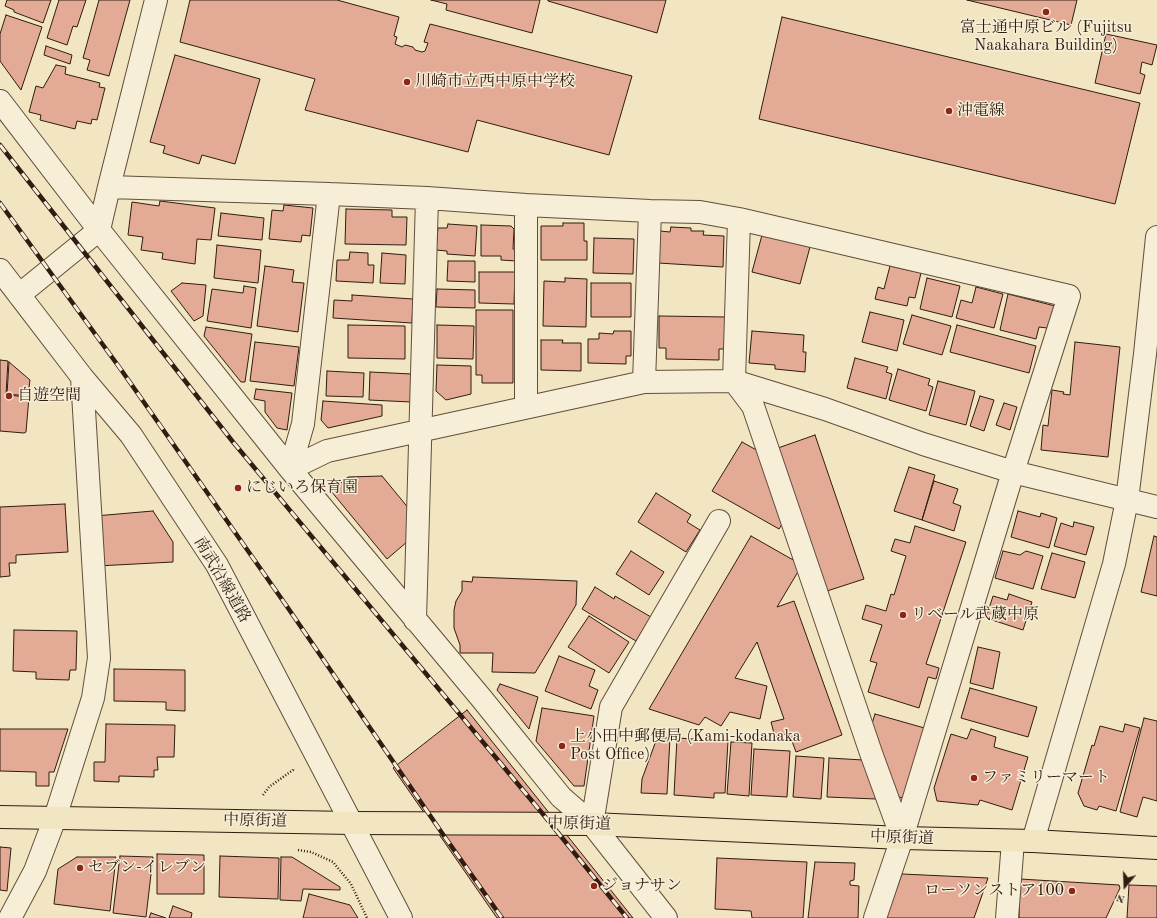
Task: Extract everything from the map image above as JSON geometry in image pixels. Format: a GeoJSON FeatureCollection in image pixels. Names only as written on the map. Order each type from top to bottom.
{"type":"FeatureCollection","features":[{"type":"Feature","properties":{"kind":"main road","name":"中原街道"},"geometry":{"type":"LineString","coordinates":[[0,817],[352,823],[592,824],[902,838],[1023,841],[1157,848]]}},
{"type":"Feature","properties":{"kind":"street"},"geometry":{"type":"LineString","coordinates":[[19,295],[99,230],[156,0]]}},
{"type":"Feature","properties":{"kind":"street"},"geometry":{"type":"LineString","coordinates":[[0,101],[99,230],[290,469],[482,699],[561,797],[592,824],[666,918]]}},
{"type":"Feature","properties":{"kind":"street"},"geometry":{"type":"LineString","coordinates":[[109,187],[427,198],[526,205],[700,212],[739,219],[1069,296],[1013,472],[902,838],[875,918]]}},
{"type":"Feature","properties":{"kind":"street"},"geometry":{"type":"LineString","coordinates":[[290,469],[303,424],[329,194]]}},
{"type":"Feature","properties":{"kind":"street"},"geometry":{"type":"LineString","coordinates":[[415,620],[427,198]]}},
{"type":"Feature","properties":{"kind":"street"},"geometry":{"type":"LineString","coordinates":[[526,205],[526,407]]}},
{"type":"Feature","properties":{"kind":"street"},"geometry":{"type":"LineString","coordinates":[[644,382],[650,211]]}},
{"type":"Feature","properties":{"kind":"street"},"geometry":{"type":"LineString","coordinates":[[739,219],[734,381],[754,406],[871,753],[902,838]]}},
{"type":"Feature","properties":{"kind":"street"},"geometry":{"type":"LineString","coordinates":[[1007,918],[1023,841],[1114,564],[1127,500],[1151,355],[1157,237]]}},
{"type":"Feature","properties":{"kind":"street","name":"南武沿線道路"},"geometry":{"type":"LineString","coordinates":[[0,270],[82,378],[131,435],[217,565],[401,918]]}},
{"type":"Feature","properties":{"kind":"street"},"geometry":{"type":"LineString","coordinates":[[10,918],[35,871],[54,818],[93,698],[99,658],[82,378]]}},
{"type":"Feature","properties":{"kind":"street"},"geometry":{"type":"LineString","coordinates":[[290,469],[326,451],[644,382],[734,381],[825,409],[923,444],[1013,472],[1157,507]]}},
{"type":"Feature","properties":{"kind":"street"},"geometry":{"type":"LineString","coordinates":[[592,824],[611,707],[719,521]]}},
{"type":"Feature","properties":{"kind":"path"},"geometry":{"type":"LineString","coordinates":[[255,795],[263,795],[269,787],[293,770],[290,763]]}},
{"type":"Feature","properties":{"kind":"path"},"geometry":{"type":"LineString","coordinates":[[293,849],[311,852],[333,862],[351,884],[367,918]]}},
{"type":"Feature","properties":{"kind":"building"},"geometry":{"type":"Polygon","coordinates":[[[7,0],[51,0],[43,23],[14,12],[14,10],[5,6],[7,0]]]}},
{"type":"Feature","properties":{"kind":"building"},"geometry":{"type":"Polygon","coordinates":[[[59,0],[86,0],[77,27],[73,26],[67,45],[47,38],[59,0]]]}},
{"type":"Feature","properties":{"kind":"building"},"geometry":{"type":"Polygon","coordinates":[[[99,0],[130,0],[109,76],[87,70],[90,60],[83,58],[99,0]]]}},
{"type":"Feature","properties":{"kind":"building"},"geometry":{"type":"Polygon","coordinates":[[[190,0],[337,0],[399,17],[394,36],[397,37],[395,44],[402,47],[405,45],[413,47],[415,50],[422,52],[425,51],[428,43],[424,42],[430,24],[632,76],[609,155],[477,120],[468,152],[305,110],[315,79],[180,42],[190,0]]]}},
{"type":"Feature","properties":{"kind":"building"},"geometry":{"type":"Polygon","coordinates":[[[431,0],[540,0],[532,33],[446,10],[447,4],[431,0]]]}},
{"type":"Feature","properties":{"kind":"building"},"geometry":{"type":"Polygon","coordinates":[[[548,0],[666,0],[657,33],[548,0]]]}},
{"type":"Feature","properties":{"kind":"building","name":"富士通中原ビル (Fujitsu Naakahara Building)"},"geometry":{"type":"Polygon","coordinates":[[[967,0],[1077,0],[1071,25],[967,0]]]}},
{"type":"Feature","properties":{"kind":"building"},"geometry":{"type":"Polygon","coordinates":[[[6,15],[42,27],[21,90],[0,61],[0,34],[6,15]]]}},
{"type":"Feature","properties":{"kind":"building","name":"沖電線"},"geometry":{"type":"Polygon","coordinates":[[[782,17],[1140,103],[1115,204],[759,119],[782,17]]]}},
{"type":"Feature","properties":{"kind":"building"},"geometry":{"type":"Polygon","coordinates":[[[1106,34],[1157,45],[1152,65],[1142,62],[1140,73],[1145,75],[1140,94],[1095,83],[1106,34]]]}},
{"type":"Feature","properties":{"kind":"building"},"geometry":{"type":"Polygon","coordinates":[[[46,46],[72,55],[70,64],[44,55],[46,46]]]}},
{"type":"Feature","properties":{"kind":"building"},"geometry":{"type":"Polygon","coordinates":[[[175,55],[260,79],[235,164],[202,155],[199,164],[163,153],[165,146],[150,142],[175,55]]]}},
{"type":"Feature","properties":{"kind":"building"},"geometry":{"type":"Polygon","coordinates":[[[56,65],[66,67],[65,74],[100,83],[99,87],[105,88],[97,120],[92,119],[91,124],[77,121],[75,129],[40,120],[41,115],[29,112],[36,86],[43,88],[56,65]]]}},
{"type":"Feature","properties":{"kind":"building"},"geometry":{"type":"Polygon","coordinates":[[[160,201],[215,208],[211,240],[197,239],[195,264],[162,259],[163,253],[141,250],[143,237],[128,235],[132,202],[159,206],[160,201]]]}},
{"type":"Feature","properties":{"kind":"building"},"geometry":{"type":"Polygon","coordinates":[[[284,205],[313,208],[310,236],[302,235],[301,242],[269,239],[272,210],[283,211],[284,205]]]}},
{"type":"Feature","properties":{"kind":"building"},"geometry":{"type":"Polygon","coordinates":[[[346,209],[392,210],[392,217],[407,217],[406,245],[345,244],[346,209]]]}},
{"type":"Feature","properties":{"kind":"building"},"geometry":{"type":"Polygon","coordinates":[[[221,213],[264,218],[262,240],[218,236],[221,213]]]}},
{"type":"Feature","properties":{"kind":"building"},"geometry":{"type":"Polygon","coordinates":[[[563,223],[584,223],[584,241],[587,241],[587,260],[541,260],[541,226],[563,226],[563,223]]]}},
{"type":"Feature","properties":{"kind":"building"},"geometry":{"type":"Polygon","coordinates":[[[448,224],[477,226],[475,256],[447,254],[447,251],[436,250],[438,228],[447,228],[448,224]]]}},
{"type":"Feature","properties":{"kind":"building"},"geometry":{"type":"Polygon","coordinates":[[[481,225],[511,226],[514,229],[513,249],[517,250],[517,261],[501,260],[501,256],[481,256],[481,225]]]}},
{"type":"Feature","properties":{"kind":"building"},"geometry":{"type":"Polygon","coordinates":[[[671,227],[691,228],[691,231],[704,231],[703,235],[724,236],[723,267],[658,263],[660,231],[670,232],[671,227]]]}},
{"type":"Feature","properties":{"kind":"building"},"geometry":{"type":"Polygon","coordinates":[[[762,235],[810,247],[800,284],[752,272],[762,235]]]}},
{"type":"Feature","properties":{"kind":"building"},"geometry":{"type":"Polygon","coordinates":[[[594,238],[634,239],[633,274],[593,273],[594,238]]]}},
{"type":"Feature","properties":{"kind":"building"},"geometry":{"type":"Polygon","coordinates":[[[217,245],[261,250],[258,283],[214,278],[217,245]]]}},
{"type":"Feature","properties":{"kind":"building"},"geometry":{"type":"Polygon","coordinates":[[[350,252],[368,253],[368,265],[374,265],[373,283],[336,281],[337,260],[349,260],[350,252]]]}},
{"type":"Feature","properties":{"kind":"building"},"geometry":{"type":"Polygon","coordinates":[[[382,253],[406,255],[405,284],[380,283],[382,253]]]}},
{"type":"Feature","properties":{"kind":"building"},"geometry":{"type":"Polygon","coordinates":[[[448,261],[475,261],[475,282],[447,281],[448,261]]]}},
{"type":"Feature","properties":{"kind":"building"},"geometry":{"type":"Polygon","coordinates":[[[265,266],[294,270],[292,282],[304,283],[298,332],[257,326],[265,266]]]}},
{"type":"Feature","properties":{"kind":"building"},"geometry":{"type":"Polygon","coordinates":[[[890,266],[921,273],[915,298],[909,297],[907,306],[875,299],[878,287],[884,289],[890,266]]]}},
{"type":"Feature","properties":{"kind":"building"},"geometry":{"type":"Polygon","coordinates":[[[479,272],[515,272],[514,304],[479,303],[479,272]]]}},
{"type":"Feature","properties":{"kind":"building"},"geometry":{"type":"Polygon","coordinates":[[[565,278],[587,279],[586,327],[543,326],[544,281],[565,282],[565,278]]]}},
{"type":"Feature","properties":{"kind":"building"},"geometry":{"type":"Polygon","coordinates":[[[927,278],[960,286],[952,317],[920,309],[927,278]]]}},
{"type":"Feature","properties":{"kind":"building"},"geometry":{"type":"Polygon","coordinates":[[[182,283],[206,285],[203,316],[194,321],[171,291],[182,283]]]}},
{"type":"Feature","properties":{"kind":"building"},"geometry":{"type":"Polygon","coordinates":[[[591,283],[631,283],[631,317],[591,317],[591,283]]]}},
{"type":"Feature","properties":{"kind":"building"},"geometry":{"type":"Polygon","coordinates":[[[244,286],[256,288],[251,328],[207,321],[212,289],[243,293],[244,286]]]}},
{"type":"Feature","properties":{"kind":"building"},"geometry":{"type":"Polygon","coordinates":[[[976,287],[1003,294],[994,328],[956,318],[961,300],[972,303],[976,287]]]}},
{"type":"Feature","properties":{"kind":"building"},"geometry":{"type":"Polygon","coordinates":[[[437,289],[475,290],[475,308],[436,307],[437,289]]]}},
{"type":"Feature","properties":{"kind":"building"},"geometry":{"type":"Polygon","coordinates":[[[1008,294],[1055,306],[1047,328],[1039,327],[1036,339],[1000,330],[1008,294]]]}},
{"type":"Feature","properties":{"kind":"building"},"geometry":{"type":"Polygon","coordinates":[[[352,295],[413,299],[412,323],[333,318],[334,300],[352,301],[352,295]]]}},
{"type":"Feature","properties":{"kind":"building"},"geometry":{"type":"Polygon","coordinates":[[[476,310],[513,310],[513,383],[482,383],[482,375],[476,375],[476,310]]]}},
{"type":"Feature","properties":{"kind":"building"},"geometry":{"type":"Polygon","coordinates":[[[870,312],[904,320],[897,351],[862,342],[870,312]]]}},
{"type":"Feature","properties":{"kind":"building"},"geometry":{"type":"Polygon","coordinates":[[[912,315],[951,326],[942,355],[903,344],[912,315]]]}},
{"type":"Feature","properties":{"kind":"building"},"geometry":{"type":"Polygon","coordinates":[[[659,316],[727,317],[726,349],[719,349],[719,360],[666,359],[666,348],[659,348],[659,316]]]}},
{"type":"Feature","properties":{"kind":"building"},"geometry":{"type":"Polygon","coordinates":[[[348,325],[405,326],[405,359],[348,358],[348,325]]]}},
{"type":"Feature","properties":{"kind":"building"},"geometry":{"type":"Polygon","coordinates":[[[437,325],[474,326],[473,359],[437,358],[437,325]]]}},
{"type":"Feature","properties":{"kind":"building"},"geometry":{"type":"Polygon","coordinates":[[[957,325],[1036,346],[1029,373],[950,352],[957,325]]]}},
{"type":"Feature","properties":{"kind":"building"},"geometry":{"type":"Polygon","coordinates":[[[206,327],[252,334],[245,382],[241,382],[204,336],[206,327]]]}},
{"type":"Feature","properties":{"kind":"building"},"geometry":{"type":"Polygon","coordinates":[[[614,331],[631,331],[631,356],[626,356],[626,364],[588,363],[588,339],[599,339],[599,333],[613,334],[614,331]]]}},
{"type":"Feature","properties":{"kind":"building"},"geometry":{"type":"Polygon","coordinates":[[[752,331],[804,335],[803,352],[806,352],[805,372],[775,369],[775,365],[749,363],[752,331]]]}},
{"type":"Feature","properties":{"kind":"building"},"geometry":{"type":"Polygon","coordinates":[[[541,340],[563,340],[562,343],[581,343],[581,371],[541,370],[541,340]]]}},
{"type":"Feature","properties":{"kind":"building"},"geometry":{"type":"Polygon","coordinates":[[[255,342],[299,347],[294,386],[250,381],[255,342]]]}},
{"type":"Feature","properties":{"kind":"building"},"geometry":{"type":"Polygon","coordinates":[[[1075,342],[1120,347],[1108,457],[1041,450],[1043,425],[1048,426],[1052,390],[1064,392],[1063,394],[1070,395],[1075,342]]]}},
{"type":"Feature","properties":{"kind":"building"},"geometry":{"type":"Polygon","coordinates":[[[855,358],[888,367],[886,372],[892,374],[886,399],[847,388],[855,358]]]}},
{"type":"Feature","properties":{"kind":"building","name":"自遊空間"},"geometry":{"type":"Polygon","coordinates":[[[0,360],[8,361],[6,395],[29,397],[26,432],[24,433],[0,431],[0,360]]]}},
{"type":"Feature","properties":{"kind":"building"},"geometry":{"type":"Polygon","coordinates":[[[9,362],[30,380],[28,396],[7,394],[9,362]]]}},
{"type":"Feature","properties":{"kind":"building"},"geometry":{"type":"Polygon","coordinates":[[[437,365],[471,366],[471,394],[446,400],[436,391],[437,365]]]}},
{"type":"Feature","properties":{"kind":"building"},"geometry":{"type":"Polygon","coordinates":[[[898,369],[930,379],[928,385],[933,387],[926,411],[889,400],[898,369]]]}},
{"type":"Feature","properties":{"kind":"building"},"geometry":{"type":"Polygon","coordinates":[[[327,371],[364,373],[363,397],[326,396],[327,371]]]}},
{"type":"Feature","properties":{"kind":"building"},"geometry":{"type":"Polygon","coordinates":[[[370,372],[412,374],[411,402],[369,400],[370,372]]]}},
{"type":"Feature","properties":{"kind":"building"},"geometry":{"type":"Polygon","coordinates":[[[938,381],[975,391],[966,425],[929,415],[938,381]]]}},
{"type":"Feature","properties":{"kind":"building"},"geometry":{"type":"Polygon","coordinates":[[[256,389],[292,393],[287,430],[277,428],[265,412],[265,401],[254,399],[256,389]]]}},
{"type":"Feature","properties":{"kind":"building"},"geometry":{"type":"Polygon","coordinates":[[[980,396],[994,400],[984,431],[970,426],[980,396]]]}},
{"type":"Feature","properties":{"kind":"building"},"geometry":{"type":"Polygon","coordinates":[[[323,401],[382,405],[382,416],[328,428],[321,420],[323,401]]]}},
{"type":"Feature","properties":{"kind":"building"},"geometry":{"type":"Polygon","coordinates":[[[1004,403],[1017,407],[1010,430],[996,425],[1004,403]]]}},
{"type":"Feature","properties":{"kind":"building"},"geometry":{"type":"Polygon","coordinates":[[[815,435],[864,579],[827,591],[778,448],[815,435]]]}},
{"type":"Feature","properties":{"kind":"building"},"geometry":{"type":"Polygon","coordinates":[[[742,442],[760,452],[784,521],[779,529],[712,491],[742,442]]]}},
{"type":"Feature","properties":{"kind":"building"},"geometry":{"type":"Polygon","coordinates":[[[909,467],[935,475],[922,520],[894,511],[909,467]]]}},
{"type":"Feature","properties":{"kind":"building"},"geometry":{"type":"Polygon","coordinates":[[[382,476],[410,510],[408,541],[387,559],[331,491],[348,477],[382,476]]]}},
{"type":"Feature","properties":{"kind":"building"},"geometry":{"type":"Polygon","coordinates":[[[934,481],[958,489],[953,503],[961,506],[954,531],[922,520],[934,481]]]}},
{"type":"Feature","properties":{"kind":"building"},"geometry":{"type":"Polygon","coordinates":[[[656,493],[691,515],[687,522],[700,530],[686,552],[638,522],[656,493]]]}},
{"type":"Feature","properties":{"kind":"building"},"geometry":{"type":"Polygon","coordinates":[[[65,504],[68,552],[16,555],[16,563],[9,563],[10,576],[0,577],[0,507],[65,504]]]}},
{"type":"Feature","properties":{"kind":"building"},"geometry":{"type":"Polygon","coordinates":[[[153,511],[173,542],[173,562],[97,566],[95,516],[153,511]]]}},
{"type":"Feature","properties":{"kind":"building"},"geometry":{"type":"Polygon","coordinates":[[[1018,511],[1040,517],[1041,513],[1057,518],[1049,548],[1011,537],[1018,511]]]}},
{"type":"Feature","properties":{"kind":"building"},"geometry":{"type":"Polygon","coordinates":[[[1074,522],[1094,527],[1086,555],[1054,546],[1061,523],[1073,527],[1074,522]]]}},
{"type":"Feature","properties":{"kind":"building","name":"リベール武蔵中原"},"geometry":{"type":"Polygon","coordinates":[[[915,526],[966,542],[926,664],[939,668],[936,679],[928,677],[919,708],[868,692],[877,663],[870,661],[882,625],[862,619],[866,605],[886,611],[891,594],[894,595],[906,556],[891,551],[895,539],[910,543],[915,526]]]}},
{"type":"Feature","properties":{"kind":"building"},"geometry":{"type":"Polygon","coordinates":[[[751,536],[802,565],[777,607],[794,601],[842,735],[796,752],[789,733],[775,737],[771,722],[784,719],[757,642],[735,678],[767,686],[760,719],[730,712],[721,726],[705,717],[699,725],[649,709],[751,536]]]}},
{"type":"Feature","properties":{"kind":"building"},"geometry":{"type":"Polygon","coordinates":[[[1154,536],[1157,537],[1157,596],[1141,592],[1154,536]]]}},
{"type":"Feature","properties":{"kind":"building"},"geometry":{"type":"Polygon","coordinates":[[[631,551],[664,572],[649,595],[616,574],[631,551]]]}},
{"type":"Feature","properties":{"kind":"building"},"geometry":{"type":"Polygon","coordinates":[[[1003,551],[1020,555],[1026,551],[1043,556],[1033,589],[995,578],[1003,551]]]}},
{"type":"Feature","properties":{"kind":"building"},"geometry":{"type":"Polygon","coordinates":[[[1052,553],[1085,562],[1075,598],[1041,589],[1052,553]]]}},
{"type":"Feature","properties":{"kind":"building"},"geometry":{"type":"Polygon","coordinates":[[[473,577],[577,581],[576,605],[535,673],[492,672],[493,653],[460,653],[460,645],[454,628],[454,610],[456,601],[462,591],[462,581],[472,582],[473,577]]]}},
{"type":"Feature","properties":{"kind":"building"},"geometry":{"type":"Polygon","coordinates":[[[595,587],[614,599],[615,596],[651,617],[636,641],[582,609],[595,587]]]}},
{"type":"Feature","properties":{"kind":"building"},"geometry":{"type":"Polygon","coordinates":[[[1009,594],[1032,602],[1023,630],[986,618],[993,596],[1007,600],[1009,594]]]}},
{"type":"Feature","properties":{"kind":"building"},"geometry":{"type":"Polygon","coordinates":[[[589,616],[629,642],[609,673],[568,647],[589,616]]]}},
{"type":"Feature","properties":{"kind":"building"},"geometry":{"type":"Polygon","coordinates":[[[14,630],[77,631],[76,670],[70,670],[69,680],[36,679],[36,672],[13,671],[14,630]]]}},
{"type":"Feature","properties":{"kind":"building"},"geometry":{"type":"Polygon","coordinates":[[[978,647],[1000,652],[993,689],[970,683],[978,647]]]}},
{"type":"Feature","properties":{"kind":"building"},"geometry":{"type":"Polygon","coordinates":[[[559,656],[595,670],[589,686],[598,690],[591,709],[545,691],[559,656]]]}},
{"type":"Feature","properties":{"kind":"building"},"geometry":{"type":"Polygon","coordinates":[[[114,669],[185,670],[185,711],[166,710],[166,702],[114,701],[114,669]]]}},
{"type":"Feature","properties":{"kind":"building"},"geometry":{"type":"Polygon","coordinates":[[[500,684],[538,697],[529,729],[497,690],[500,684]]]}},
{"type":"Feature","properties":{"kind":"building"},"geometry":{"type":"Polygon","coordinates":[[[970,688],[1037,707],[1028,737],[961,718],[970,688]]]}},
{"type":"Feature","properties":{"kind":"building"},"geometry":{"type":"Polygon","coordinates":[[[542,708],[594,716],[584,786],[574,786],[536,741],[542,708]]]}},
{"type":"Feature","properties":{"kind":"building"},"geometry":{"type":"Polygon","coordinates":[[[467,710],[633,918],[497,918],[393,768],[467,710]]]}},
{"type":"Feature","properties":{"kind":"building"},"geometry":{"type":"Polygon","coordinates":[[[875,714],[928,729],[908,799],[894,796],[870,730],[875,714]]]}},
{"type":"Feature","properties":{"kind":"building"},"geometry":{"type":"Polygon","coordinates":[[[1144,718],[1157,721],[1157,801],[1143,797],[1137,817],[1120,812],[1144,718]]]}},
{"type":"Feature","properties":{"kind":"building"},"geometry":{"type":"Polygon","coordinates":[[[106,724],[175,725],[174,757],[157,757],[158,770],[154,770],[154,777],[119,776],[119,782],[94,781],[94,762],[105,762],[106,724]]]}},
{"type":"Feature","properties":{"kind":"building"},"geometry":{"type":"Polygon","coordinates":[[[1125,724],[1140,728],[1116,811],[1099,806],[1097,810],[1084,806],[1078,793],[1092,745],[1094,746],[1100,726],[1123,732],[1125,724]]]}},
{"type":"Feature","properties":{"kind":"building"},"geometry":{"type":"Polygon","coordinates":[[[0,729],[68,729],[54,772],[49,772],[49,786],[36,786],[36,772],[0,771],[0,729]]]}},
{"type":"Feature","properties":{"kind":"building"},"geometry":{"type":"Polygon","coordinates":[[[971,729],[996,737],[994,747],[1028,757],[1012,810],[980,800],[978,805],[937,801],[934,788],[951,734],[967,739],[971,729]]]}},
{"type":"Feature","properties":{"kind":"building"},"geometry":{"type":"Polygon","coordinates":[[[657,738],[670,738],[667,794],[641,793],[642,779],[657,738]]]}},
{"type":"Feature","properties":{"kind":"building"},"geometry":{"type":"Polygon","coordinates":[[[677,738],[728,741],[725,793],[714,793],[714,798],[674,795],[677,738]]]}},
{"type":"Feature","properties":{"kind":"building"},"geometry":{"type":"Polygon","coordinates":[[[731,742],[752,743],[749,796],[727,794],[731,742]]]}},
{"type":"Feature","properties":{"kind":"building"},"geometry":{"type":"Polygon","coordinates":[[[754,749],[790,751],[787,797],[751,795],[754,749]]]}},
{"type":"Feature","properties":{"kind":"building"},"geometry":{"type":"Polygon","coordinates":[[[796,756],[824,758],[821,799],[793,797],[796,756]]]}},
{"type":"Feature","properties":{"kind":"building"},"geometry":{"type":"Polygon","coordinates":[[[829,758],[863,760],[876,799],[827,797],[829,758]]]}},
{"type":"Feature","properties":{"kind":"building"},"geometry":{"type":"Polygon","coordinates":[[[0,847],[11,848],[7,891],[0,890],[0,847]]]}},
{"type":"Feature","properties":{"kind":"building"},"geometry":{"type":"Polygon","coordinates":[[[157,854],[204,855],[204,894],[157,894],[157,854]]]}},
{"type":"Feature","properties":{"kind":"building"},"geometry":{"type":"Polygon","coordinates":[[[120,856],[153,857],[146,917],[113,913],[120,856]]]}},
{"type":"Feature","properties":{"kind":"building"},"geometry":{"type":"Polygon","coordinates":[[[220,856],[279,858],[278,899],[219,897],[220,856]]]}},
{"type":"Feature","properties":{"kind":"building"},"geometry":{"type":"Polygon","coordinates":[[[77,857],[116,857],[110,911],[54,904],[58,869],[77,857]]]}},
{"type":"Feature","properties":{"kind":"building"},"geometry":{"type":"Polygon","coordinates":[[[281,857],[292,857],[340,887],[340,890],[303,889],[301,901],[280,900],[281,857]]]}},
{"type":"Feature","properties":{"kind":"building"},"geometry":{"type":"Polygon","coordinates":[[[717,858],[807,862],[803,918],[752,918],[751,911],[715,909],[717,858]]]}},
{"type":"Feature","properties":{"kind":"building"},"geometry":{"type":"Polygon","coordinates":[[[815,862],[855,863],[854,880],[850,881],[850,885],[859,886],[858,918],[808,918],[815,862]]]}},
{"type":"Feature","properties":{"kind":"building"},"geometry":{"type":"Polygon","coordinates":[[[902,874],[988,878],[974,918],[886,918],[902,874]]]}},
{"type":"Feature","properties":{"kind":"building"},"geometry":{"type":"Polygon","coordinates":[[[1020,879],[1119,885],[1120,888],[1106,918],[1019,918],[1020,879]]]}},
{"type":"Feature","properties":{"kind":"building"},"geometry":{"type":"Polygon","coordinates":[[[1129,885],[1157,886],[1157,918],[1127,918],[1129,885]]]}},
{"type":"Feature","properties":{"kind":"building"},"geometry":{"type":"Polygon","coordinates":[[[309,894],[350,905],[358,918],[303,918],[309,894]]]}},
{"type":"Feature","properties":{"kind":"building"},"geometry":{"type":"Polygon","coordinates":[[[173,906],[192,913],[191,918],[169,918],[173,906]]]}},
{"type":"Feature","properties":{"kind":"building"},"geometry":{"type":"Polygon","coordinates":[[[151,913],[166,918],[149,918],[151,913]]]}},
{"type":"Feature","properties":{"kind":"railway"},"geometry":{"type":"LineString","coordinates":[[0,145],[233,442],[542,813],[627,918]]}},
{"type":"Feature","properties":{"kind":"railway"},"geometry":{"type":"LineString","coordinates":[[0,203],[122,371],[502,918]]}},
{"type":"Feature","properties":{"kind":"place","name":"富士通中原ビル (Fujitsu Naakahara Building)"},"geometry":{"type":"Point","coordinates":[1046,12]}},
{"type":"Feature","properties":{"kind":"place","name":"川崎市立西中原中学校"},"geometry":{"type":"Point","coordinates":[407,82]}},
{"type":"Feature","properties":{"kind":"place","name":"沖電線"},"geometry":{"type":"Point","coordinates":[949,111]}},
{"type":"Feature","properties":{"kind":"place","name":"自遊空間"},"geometry":{"type":"Point","coordinates":[9,396]}},
{"type":"Feature","properties":{"kind":"place","name":"にじいろ保育園"},"geometry":{"type":"Point","coordinates":[238,488]}},
{"type":"Feature","properties":{"kind":"place","name":"リベール武蔵中原"},"geometry":{"type":"Point","coordinates":[903,615]}},
{"type":"Feature","properties":{"kind":"place","name":"上小田中郵便局 (Kami-kodanaka Post Office)"},"geometry":{"type":"Point","coordinates":[562,746]}},
{"type":"Feature","properties":{"kind":"place","name":"ファミリーマート"},"geometry":{"type":"Point","coordinates":[974,778]}},
{"type":"Feature","properties":{"kind":"place","name":"セブン-イレブン"},"geometry":{"type":"Point","coordinates":[80,868]}},
{"type":"Feature","properties":{"kind":"place","name":"ジョナサン"},"geometry":{"type":"Point","coordinates":[594,886]}},
{"type":"Feature","properties":{"kind":"place","name":"ローソンストア100"},"geometry":{"type":"Point","coordinates":[1072,891]}}]}
